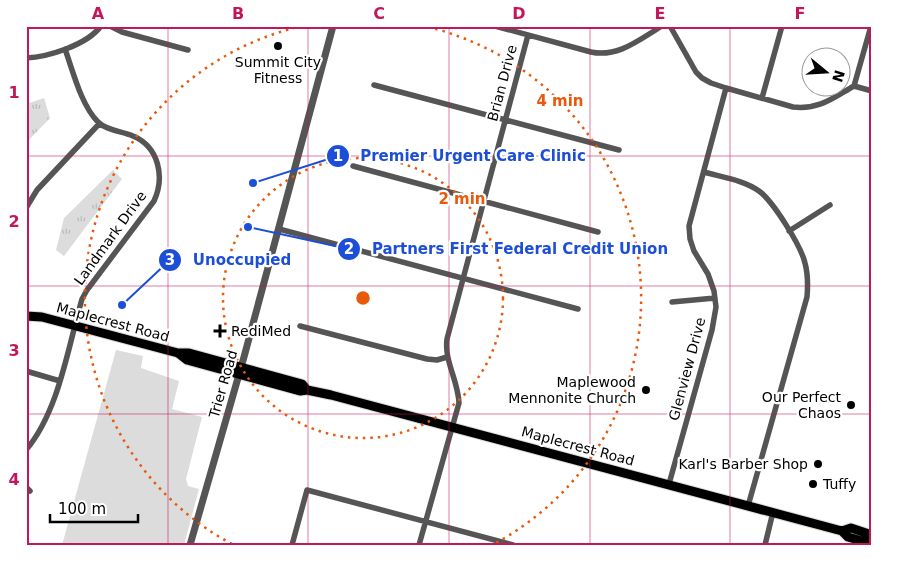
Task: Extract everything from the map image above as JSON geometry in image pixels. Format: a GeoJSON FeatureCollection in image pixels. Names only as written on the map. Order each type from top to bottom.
{"type":"FeatureCollection","features":[{"type":"Feature","properties":{"kind":"main road","name":"Maplecrest Road"},"geometry":{"type":"LineString","coordinates":[[26,309],[42,317],[74,326],[178,353],[189,353],[240,370],[302,384],[307,390],[842,531],[848,537],[872,544]]}},
{"type":"Feature","properties":{"kind":"main road","name":"Maplecrest Road"},"geometry":{"type":"LineString","coordinates":[[26,316],[42,317]]}},
{"type":"Feature","properties":{"kind":"main road","name":"Maplecrest Road"},"geometry":{"type":"LineString","coordinates":[[842,531],[851,528],[872,534]]}},
{"type":"Feature","properties":{"kind":"street"},"geometry":{"type":"LineString","coordinates":[[26,58],[38,58],[65,49],[87,39],[101,26]]}},
{"type":"Feature","properties":{"kind":"street"},"geometry":{"type":"LineString","coordinates":[[110,26],[122,32],[188,50]]}},
{"type":"Feature","properties":{"kind":"street","name":"Trier Road"},"geometry":{"type":"LineString","coordinates":[[190,545],[279,229],[333,26]]}},
{"type":"Feature","properties":{"kind":"street"},"geometry":{"type":"LineString","coordinates":[[495,26],[606,54],[627,47],[662,26]]}},
{"type":"Feature","properties":{"kind":"street"},"geometry":{"type":"LineString","coordinates":[[670,26],[696,72],[711,83],[793,107],[813,108],[854,86],[871,26]]}},
{"type":"Feature","properties":{"kind":"street"},"geometry":{"type":"LineString","coordinates":[[762,98],[782,26]]}},
{"type":"Feature","properties":{"kind":"street","name":"Brian Drive"},"geometry":{"type":"LineString","coordinates":[[419,545],[459,403],[456,380],[447,357],[447,339],[528,35]]}},
{"type":"Feature","properties":{"kind":"street"},"geometry":{"type":"LineString","coordinates":[[26,208],[36,190],[100,124],[85,103],[65,49]]}},
{"type":"Feature","properties":{"kind":"street"},"geometry":{"type":"LineString","coordinates":[[374,85],[619,150]]}},
{"type":"Feature","properties":{"kind":"street"},"geometry":{"type":"LineString","coordinates":[[854,86],[872,92]]}},
{"type":"Feature","properties":{"kind":"street","name":"Glenview Drive"},"geometry":{"type":"LineString","coordinates":[[669,484],[712,330],[716,307],[712,283],[694,251],[690,232],[692,213],[726,88]]}},
{"type":"Feature","properties":{"kind":"street","name":"Landmark Drive"},"geometry":{"type":"LineString","coordinates":[[26,450],[43,427],[48,416],[60,381],[82,299],[154,201],[159,187],[159,165],[149,146],[137,138],[100,124]]}},
{"type":"Feature","properties":{"kind":"street"},"geometry":{"type":"LineString","coordinates":[[353,166],[598,232]]}},
{"type":"Feature","properties":{"kind":"street"},"geometry":{"type":"LineString","coordinates":[[704,172],[747,184],[767,198],[789,231],[804,260],[808,283],[807,297],[748,506]]}},
{"type":"Feature","properties":{"kind":"street"},"geometry":{"type":"LineString","coordinates":[[789,231],[830,205]]}},
{"type":"Feature","properties":{"kind":"street"},"geometry":{"type":"LineString","coordinates":[[279,229],[578,308]]}},
{"type":"Feature","properties":{"kind":"street"},"geometry":{"type":"LineString","coordinates":[[672,302],[715,298]]}},
{"type":"Feature","properties":{"kind":"street"},"geometry":{"type":"LineString","coordinates":[[300,326],[427,359],[437,360],[447,357]]}},
{"type":"Feature","properties":{"kind":"street"},"geometry":{"type":"LineString","coordinates":[[26,371],[60,381]]}},
{"type":"Feature","properties":{"kind":"street"},"geometry":{"type":"LineString","coordinates":[[292,545],[307,490],[514,545]]}},
{"type":"Feature","properties":{"kind":"street"},"geometry":{"type":"LineString","coordinates":[[765,545],[773,512]]}},
{"type":"Feature","properties":{"kind":"green space"},"geometry":{"type":"Polygon","coordinates":[[[44,98],[50,118],[26,143],[26,104],[44,98]]]}},
{"type":"Feature","properties":{"kind":"green space"},"geometry":{"type":"Polygon","coordinates":[[[113,170],[122,179],[64,256],[56,250],[64,218],[113,170]]]}},
{"type":"Feature","properties":{"kind":"green space"},"geometry":{"type":"Polygon","coordinates":[[[116,350],[143,356],[141,368],[179,381],[172,409],[202,417],[186,479],[188,486],[199,489],[184,545],[62,545],[116,350]]]}},
{"type":"Feature","properties":{"kind":"place","name":"Summit City Fitness"},"geometry":{"type":"Point","coordinates":[278,46]}},
{"type":"Feature","properties":{"kind":"place","name":"Premier Urgent Care Clinic"},"geometry":{"type":"Point","coordinates":[253,183]}},
{"type":"Feature","properties":{"kind":"place","name":"Partners First Federal Credit Union"},"geometry":{"type":"Point","coordinates":[248,227]}},
{"type":"Feature","properties":{"kind":"place","name":"Unoccupied"},"geometry":{"type":"Point","coordinates":[122,305]}},
{"type":"Feature","properties":{"kind":"place","name":"RediMed"},"geometry":{"type":"Point","coordinates":[220,331]}},
{"type":"Feature","properties":{"kind":"place","name":"Maplewood Mennonite Church"},"geometry":{"type":"Point","coordinates":[646,390]}},
{"type":"Feature","properties":{"kind":"place","name":"Our Perfect Chaos"},"geometry":{"type":"Point","coordinates":[851,405]}},
{"type":"Feature","properties":{"kind":"place","name":"Karl's Barber Shop"},"geometry":{"type":"Point","coordinates":[818,464]}},
{"type":"Feature","properties":{"kind":"place","name":"Tuffy"},"geometry":{"type":"Point","coordinates":[813,484]}}]}
